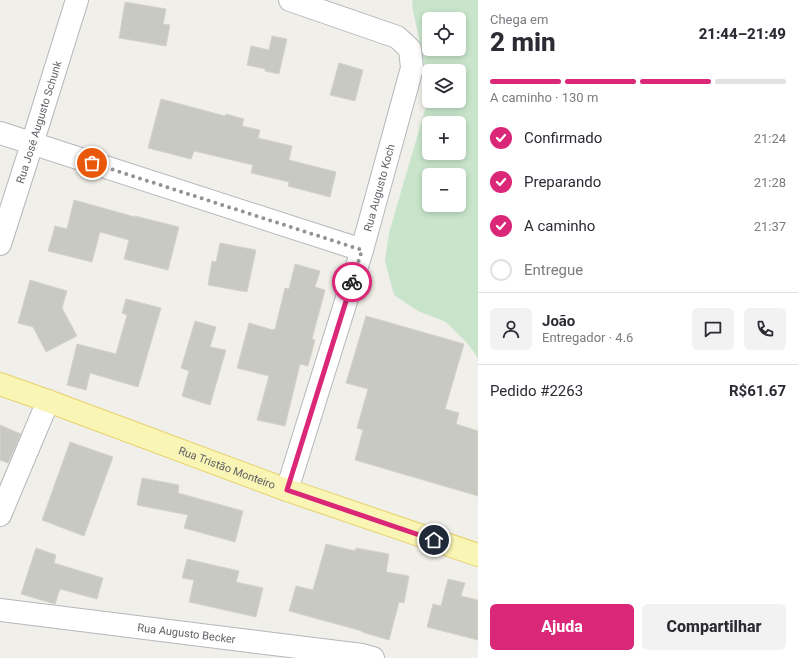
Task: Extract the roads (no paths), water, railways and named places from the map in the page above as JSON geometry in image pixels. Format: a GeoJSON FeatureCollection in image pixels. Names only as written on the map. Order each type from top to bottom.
{"type":"FeatureCollection","features":[{"type":"Feature","properties":{"kind":"main road","name":"Rua Tristão Monteiro"},"geometry":{"type":"LineString","coordinates":[[0,384],[287,490],[478,556]]}},
{"type":"Feature","properties":{"kind":"street","name":"Rua José Augusto Schunk"},"geometry":{"type":"LineString","coordinates":[[0,244],[76,0]]}},
{"type":"Feature","properties":{"kind":"street","name":"Rua Augusto Koch"},"geometry":{"type":"LineString","coordinates":[[287,490],[362,250],[412,68],[410,49],[397,37],[290,0]]}},
{"type":"Feature","properties":{"kind":"street"},"geometry":{"type":"LineString","coordinates":[[0,133],[362,250]]}},
{"type":"Feature","properties":{"kind":"street"},"geometry":{"type":"LineString","coordinates":[[0,515],[48,401]]}},
{"type":"Feature","properties":{"kind":"street","name":"Rua Augusto Becker"},"geometry":{"type":"LineString","coordinates":[[0,610],[373,658]]}}]}
